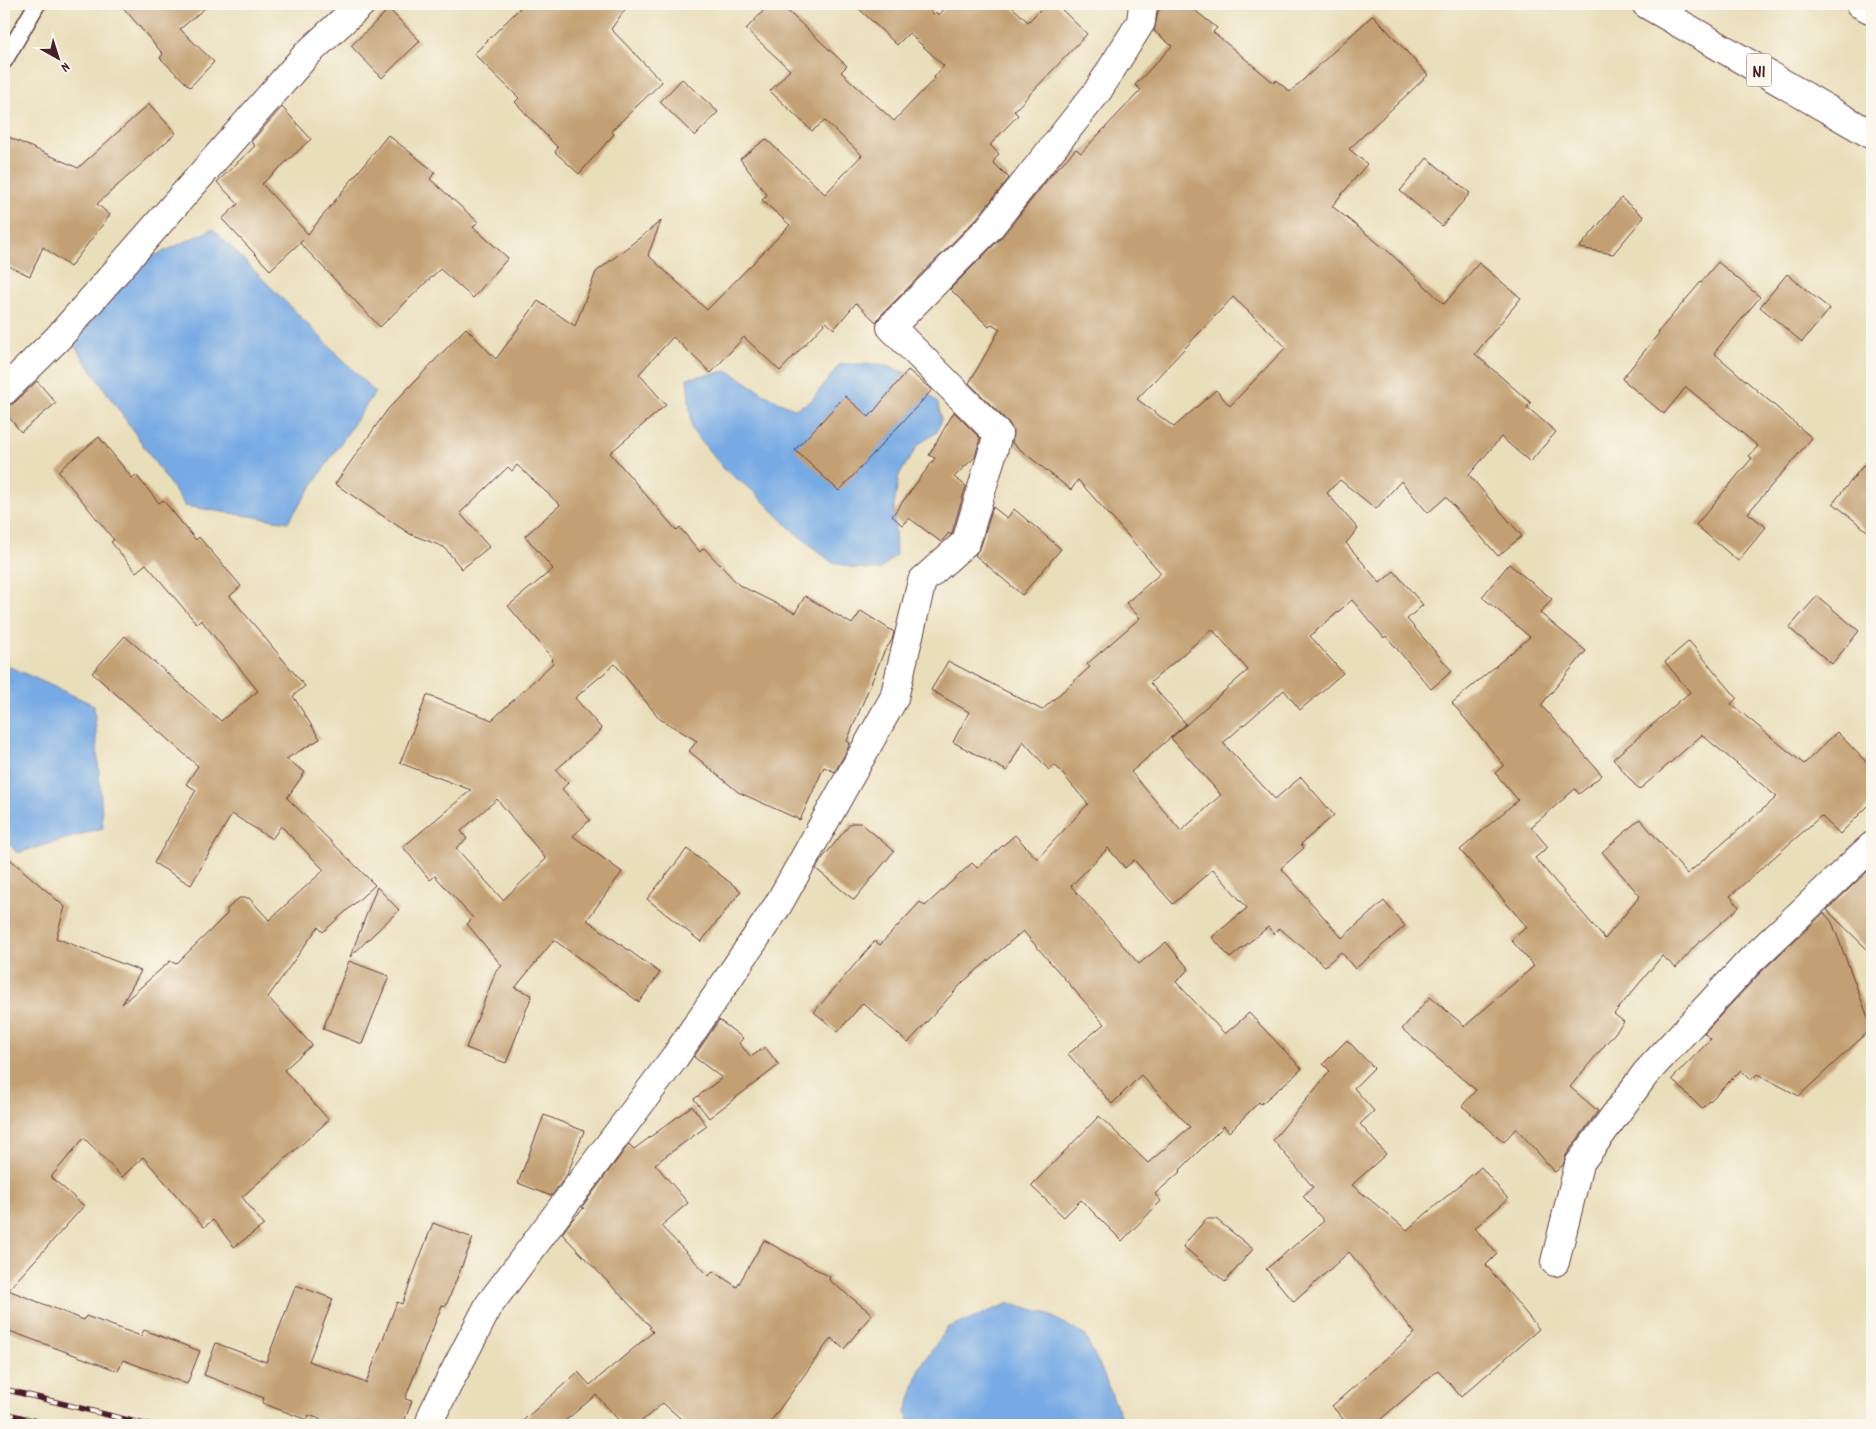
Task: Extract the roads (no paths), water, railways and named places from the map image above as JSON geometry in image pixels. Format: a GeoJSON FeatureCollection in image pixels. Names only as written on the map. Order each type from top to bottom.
{"type":"FeatureCollection","features":[{"type":"Feature","properties":{"kind":"main road"},"geometry":{"type":"LineString","coordinates":[[4,390],[58,338],[307,54],[361,4]]}},
{"type":"Feature","properties":{"kind":"main road"},"geometry":{"type":"LineString","coordinates":[[428,1425],[490,1305],[675,1056],[778,905],[894,698],[922,581],[966,542],[998,434],[891,327],[989,228],[1097,92],[1141,22],[1143,4]]}},
{"type":"Feature","properties":{"kind":"main road","name":"N1"},"geometry":{"type":"LineString","coordinates":[[1646,4],[1872,135]]}},
{"type":"Feature","properties":{"kind":"main road"},"geometry":{"type":"LineString","coordinates":[[1860,4],[1872,10]]}},
{"type":"Feature","properties":{"kind":"main road"},"geometry":{"type":"LineString","coordinates":[[1556,1262],[1579,1164],[1646,1073],[1750,961],[1872,846]]}},
{"type":"Feature","properties":{"kind":"lane"},"geometry":{"type":"LineString","coordinates":[[4,61],[37,4]]}},
{"type":"Feature","properties":{"kind":"water"},"geometry":{"type":"Polygon","coordinates":[[[213,229],[375,392],[288,522],[185,506],[72,342],[134,265],[213,229]]]}},
{"type":"Feature","properties":{"kind":"water"},"geometry":{"type":"Polygon","coordinates":[[[840,364],[882,364],[913,376],[938,404],[941,419],[937,432],[919,444],[899,475],[894,507],[896,555],[880,570],[853,568],[830,561],[794,532],[753,491],[724,469],[692,430],[687,378],[729,371],[768,396],[795,409],[811,401],[840,364]]]}},
{"type":"Feature","properties":{"kind":"water"},"geometry":{"type":"Polygon","coordinates":[[[4,664],[94,705],[103,828],[17,853],[4,837],[4,664]]]}},
{"type":"Feature","properties":{"kind":"water"},"geometry":{"type":"Polygon","coordinates":[[[1010,1303],[1046,1313],[1084,1335],[1100,1366],[1124,1425],[911,1425],[906,1412],[920,1368],[947,1328],[1010,1303]]]}},
{"type":"Feature","properties":{"kind":"railway"},"geometry":{"type":"LineString","coordinates":[[4,1389],[148,1425]]}},
{"type":"Feature","properties":{"kind":"railway"},"geometry":{"type":"LineString","coordinates":[[4,1413],[52,1425]]}}]}
